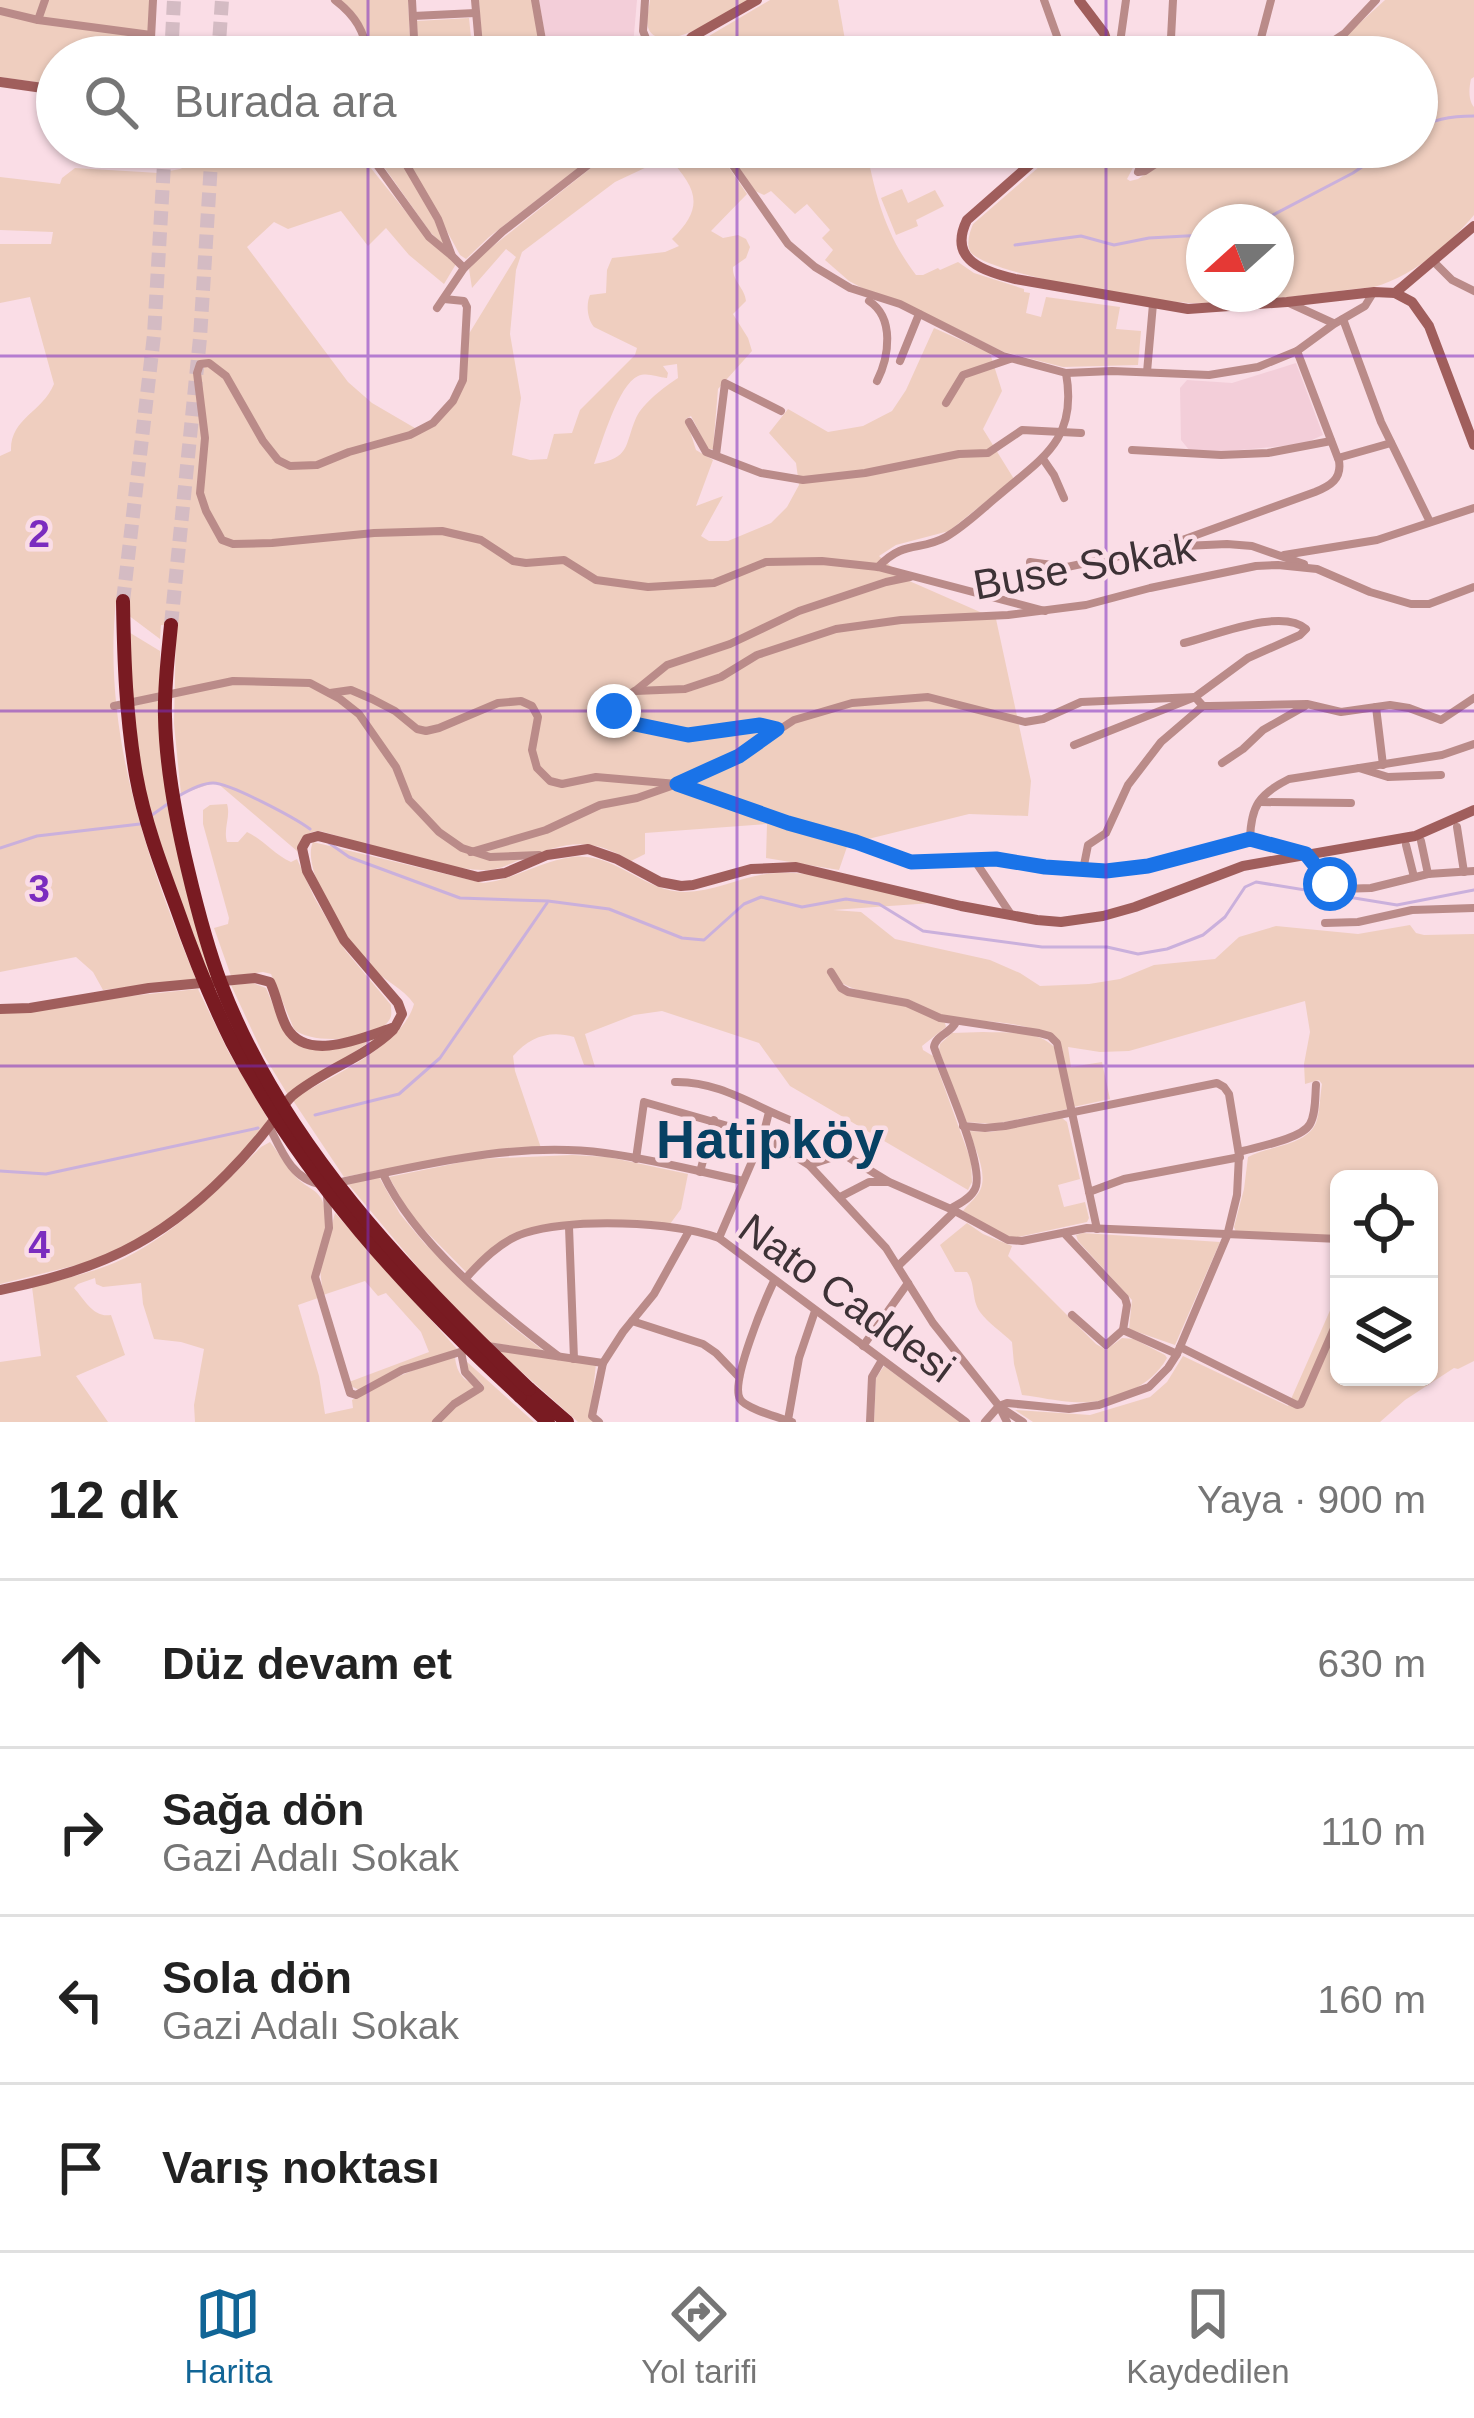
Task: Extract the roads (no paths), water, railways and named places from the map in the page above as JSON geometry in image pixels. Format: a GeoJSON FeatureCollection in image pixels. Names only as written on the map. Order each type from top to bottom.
{"type":"FeatureCollection","features":[{"type":"Feature","properties":{"kind":"highway"},"geometry":{"type":"LineString","coordinates":[[123,601],[127,717],[146,820],[186,936],[232,1042],[291,1139],[365,1238],[458,1337],[566,1422]]}},
{"type":"Feature","properties":{"kind":"highway"},"geometry":{"type":"LineString","coordinates":[[170,626],[165,719],[176,814],[204,932],[244,1034],[301,1132],[375,1229],[548,1422]]}},
{"type":"Feature","properties":{"kind":"street"},"geometry":{"type":"LineString","coordinates":[[38,20],[45,0]]}},
{"type":"Feature","properties":{"kind":"street"},"geometry":{"type":"LineString","coordinates":[[0,11],[151,34],[153,0]]}},
{"type":"Feature","properties":{"kind":"street"},"geometry":{"type":"LineString","coordinates":[[335,0],[356,18],[364,36]]}},
{"type":"Feature","properties":{"kind":"street"},"geometry":{"type":"LineString","coordinates":[[412,0],[414,36]]}},
{"type":"Feature","properties":{"kind":"street"},"geometry":{"type":"LineString","coordinates":[[475,0],[478,36]]}},
{"type":"Feature","properties":{"kind":"street"},"geometry":{"type":"LineString","coordinates":[[536,0],[542,36]]}},
{"type":"Feature","properties":{"kind":"street"},"geometry":{"type":"LineString","coordinates":[[645,0],[645,36]]}},
{"type":"Feature","properties":{"kind":"street"},"geometry":{"type":"LineString","coordinates":[[694,36],[758,0]]}},
{"type":"Feature","properties":{"kind":"street"},"geometry":{"type":"LineString","coordinates":[[1044,0],[1057,36]]}},
{"type":"Feature","properties":{"kind":"street"},"geometry":{"type":"LineString","coordinates":[[1079,0],[1105,36]]}},
{"type":"Feature","properties":{"kind":"street"},"geometry":{"type":"LineString","coordinates":[[1122,36],[1126,0]]}},
{"type":"Feature","properties":{"kind":"street"},"geometry":{"type":"LineString","coordinates":[[1170,36],[1172,0]]}},
{"type":"Feature","properties":{"kind":"street"},"geometry":{"type":"LineString","coordinates":[[1262,36],[1271,0]]}},
{"type":"Feature","properties":{"kind":"street"},"geometry":{"type":"LineString","coordinates":[[1340,36],[1374,1]]}},
{"type":"Feature","properties":{"kind":"street"},"geometry":{"type":"LineString","coordinates":[[413,16],[475,13]]}},
{"type":"Feature","properties":{"kind":"street"},"geometry":{"type":"LineString","coordinates":[[0,82],[36,87]]}},
{"type":"Feature","properties":{"kind":"street"},"geometry":{"type":"LineString","coordinates":[[379,168],[429,237],[464,268]]}},
{"type":"Feature","properties":{"kind":"street"},"geometry":{"type":"LineString","coordinates":[[408,168],[438,219],[452,256]]}},
{"type":"Feature","properties":{"kind":"street"},"geometry":{"type":"LineString","coordinates":[[437,308],[464,268],[584,168]]}},
{"type":"Feature","properties":{"kind":"street"},"geometry":{"type":"LineString","coordinates":[[735,168],[795,252],[877,305],[885,322],[886,349],[877,381]]}},
{"type":"Feature","properties":{"kind":"street"},"geometry":{"type":"LineString","coordinates":[[1026,168],[967,220],[961,236],[967,257],[989,272],[1015,279],[1186,309]]}},
{"type":"Feature","properties":{"kind":"street"},"geometry":{"type":"LineString","coordinates":[[1395,293],[1474,226]]}},
{"type":"Feature","properties":{"kind":"street"},"geometry":{"type":"LineString","coordinates":[[1434,262],[1474,292]]}},
{"type":"Feature","properties":{"kind":"street"},"geometry":{"type":"LineString","coordinates":[[868,298],[888,300],[1010,358],[1066,373],[1223,374],[1273,363],[1297,351],[1365,306],[1374,292]]}},
{"type":"Feature","properties":{"kind":"street"},"geometry":{"type":"LineString","coordinates":[[1294,301],[1395,293],[1417,308],[1449,374],[1474,445]]}},
{"type":"Feature","properties":{"kind":"street"},"geometry":{"type":"LineString","coordinates":[[868,298],[874,315]]}},
{"type":"Feature","properties":{"kind":"street"},"geometry":{"type":"LineString","coordinates":[[444,299],[464,301],[467,308],[466,368],[453,401],[420,431],[317,465],[290,466],[278,460],[226,376],[209,363],[200,364],[205,450],[200,493],[221,540],[272,543],[442,530],[481,540],[512,561],[564,560],[596,580],[648,587],[714,583],[758,564],[822,561],[878,567],[1045,610]]}},
{"type":"Feature","properties":{"kind":"street"},"geometry":{"type":"LineString","coordinates":[[1147,372],[1153,304]]}},
{"type":"Feature","properties":{"kind":"street"},"geometry":{"type":"LineString","coordinates":[[1294,305],[1339,321],[1430,521]]}},
{"type":"Feature","properties":{"kind":"street"},"geometry":{"type":"LineString","coordinates":[[900,361],[919,314]]}},
{"type":"Feature","properties":{"kind":"street"},"geometry":{"type":"LineString","coordinates":[[1030,562],[1067,567],[1162,547],[1328,487],[1339,473],[1338,458],[1297,351]]}},
{"type":"Feature","properties":{"kind":"street"},"geometry":{"type":"LineString","coordinates":[[946,403],[963,375],[1010,358]]}},
{"type":"Feature","properties":{"kind":"street"},"geometry":{"type":"LineString","coordinates":[[878,567],[898,550],[937,542],[957,530],[1043,459],[1060,432],[1070,398],[1066,373]]}},
{"type":"Feature","properties":{"kind":"street"},"geometry":{"type":"LineString","coordinates":[[716,455],[725,383],[782,411]]}},
{"type":"Feature","properties":{"kind":"street"},"geometry":{"type":"LineString","coordinates":[[689,422],[702,448],[761,473],[802,480],[985,453],[1022,430],[1081,434]]}},
{"type":"Feature","properties":{"kind":"street"},"geometry":{"type":"LineString","coordinates":[[1132,450],[1268,453],[1331,441]]}},
{"type":"Feature","properties":{"kind":"street"},"geometry":{"type":"LineString","coordinates":[[1338,458],[1391,442]]}},
{"type":"Feature","properties":{"kind":"street"},"geometry":{"type":"LineString","coordinates":[[1043,459],[1064,498]]}},
{"type":"Feature","properties":{"kind":"street"},"geometry":{"type":"LineString","coordinates":[[1282,555],[1378,540],[1474,508]]}},
{"type":"Feature","properties":{"kind":"street"},"geometry":{"type":"LineString","coordinates":[[1162,547],[1239,544],[1317,569]]}},
{"type":"Feature","properties":{"kind":"street","name":"Buse Sokak"},"geometry":{"type":"LineString","coordinates":[[634,691],[685,689],[721,677],[757,655],[847,627],[1085,605],[1256,566],[1317,569],[1412,604],[1430,604],[1474,587]]}},
{"type":"Feature","properties":{"kind":"street"},"geometry":{"type":"LineString","coordinates":[[777,729],[760,725],[688,735],[630,723],[614,707],[667,665],[730,644],[786,616],[914,577]]}},
{"type":"Feature","properties":{"kind":"street"},"geometry":{"type":"LineString","coordinates":[[1074,745],[1195,697],[1240,663],[1303,634],[1306,627],[1276,621],[1184,643]]}},
{"type":"Feature","properties":{"kind":"street"},"geometry":{"type":"LineString","coordinates":[[114,706],[233,681],[304,682],[359,714],[396,767],[417,811],[471,852],[495,857],[598,851],[648,878],[681,886],[751,869],[796,867],[1049,922],[1103,916],[1232,869],[1415,836],[1474,810]]}},
{"type":"Feature","properties":{"kind":"street"},"geometry":{"type":"LineString","coordinates":[[330,693],[351,690],[372,698],[426,731],[498,703],[521,701],[536,711],[533,758],[550,781],[562,784],[596,777],[677,784],[911,862],[1006,860],[1106,871],[1148,866],[1250,839],[1306,854],[1341,889],[1371,888],[1428,874],[1469,871],[1456,827]]}},
{"type":"Feature","properties":{"kind":"street"},"geometry":{"type":"LineString","coordinates":[[1195,697],[1203,706]]}},
{"type":"Feature","properties":{"kind":"street"},"geometry":{"type":"LineString","coordinates":[[471,852],[546,830],[600,805],[677,784],[739,756],[801,717],[869,700],[935,698],[1025,722],[1082,702],[1195,697]]}},
{"type":"Feature","properties":{"kind":"street"},"geometry":{"type":"LineString","coordinates":[[1083,871],[1088,845],[1106,833],[1121,796],[1140,769],[1161,742],[1203,706],[1309,704],[1341,712],[1399,706],[1441,720],[1474,698]]}},
{"type":"Feature","properties":{"kind":"street"},"geometry":{"type":"LineString","coordinates":[[1222,763],[1263,730],[1309,704]]}},
{"type":"Feature","properties":{"kind":"street"},"geometry":{"type":"LineString","coordinates":[[1376,706],[1383,765]]}},
{"type":"Feature","properties":{"kind":"street"},"geometry":{"type":"LineString","coordinates":[[1250,839],[1251,816],[1258,802],[1289,779],[1455,752],[1474,744]]}},
{"type":"Feature","properties":{"kind":"street"},"geometry":{"type":"LineString","coordinates":[[1358,767],[1388,777],[1441,775]]}},
{"type":"Feature","properties":{"kind":"street"},"geometry":{"type":"LineString","coordinates":[[1258,802],[1351,803]]}},
{"type":"Feature","properties":{"kind":"street"},"geometry":{"type":"LineString","coordinates":[[0,1289],[75,1271],[138,1246],[228,1174],[293,1095],[375,1045],[395,1027],[402,1014],[398,1003],[333,922],[303,860],[303,843],[325,837],[478,877],[496,876],[547,855]]}},
{"type":"Feature","properties":{"kind":"street"},"geometry":{"type":"LineString","coordinates":[[1421,841],[1428,874]]}},
{"type":"Feature","properties":{"kind":"street"},"geometry":{"type":"LineString","coordinates":[[1406,845],[1414,878]]}},
{"type":"Feature","properties":{"kind":"street"},"geometry":{"type":"LineString","coordinates":[[974,860],[1011,915]]}},
{"type":"Feature","properties":{"kind":"street"},"geometry":{"type":"LineString","coordinates":[[1325,923],[1358,922],[1412,910],[1474,908]]}},
{"type":"Feature","properties":{"kind":"street"},"geometry":{"type":"LineString","coordinates":[[831,972],[848,992],[907,1003],[956,1022],[1050,1036],[1059,1048],[1097,1229]]}},
{"type":"Feature","properties":{"kind":"street"},"geometry":{"type":"LineString","coordinates":[[0,1009],[255,978],[273,986],[288,1030],[308,1044],[342,1043],[395,1027]]}},
{"type":"Feature","properties":{"kind":"street"},"geometry":{"type":"LineString","coordinates":[[898,1266],[977,1184],[974,1155],[934,1047],[956,1022]]}},
{"type":"Feature","properties":{"kind":"street"},"geometry":{"type":"LineString","coordinates":[[675,1082],[708,1085],[796,1122]]}},
{"type":"Feature","properties":{"kind":"street"},"geometry":{"type":"LineString","coordinates":[[963,1126],[995,1127],[1214,1084],[1229,1094],[1239,1155],[1240,1182],[1227,1236],[1179,1350],[1155,1383],[1125,1398],[1082,1409],[1020,1402],[999,1406],[985,1422]]}},
{"type":"Feature","properties":{"kind":"street"},"geometry":{"type":"LineString","coordinates":[[1089,1192],[1124,1179],[1239,1155],[1298,1135],[1307,1129],[1316,1085]]}},
{"type":"Feature","properties":{"kind":"street"},"geometry":{"type":"LineString","coordinates":[[636,1159],[644,1102],[764,1136],[809,1165],[886,1248],[933,1323],[1007,1422]]}},
{"type":"Feature","properties":{"kind":"street"},"geometry":{"type":"LineString","coordinates":[[719,1238],[764,1136],[769,1112]]}},
{"type":"Feature","properties":{"kind":"street"},"geometry":{"type":"LineString","coordinates":[[700,1172],[714,1120]]}},
{"type":"Feature","properties":{"kind":"street"},"geometry":{"type":"LineString","coordinates":[[269,1126],[303,1180],[325,1184],[458,1159],[583,1151],[743,1181]]}},
{"type":"Feature","properties":{"kind":"street"},"geometry":{"type":"LineString","coordinates":[[809,1165],[843,1154],[1008,1240],[1097,1229],[1330,1239]]}},
{"type":"Feature","properties":{"kind":"street"},"geometry":{"type":"LineString","coordinates":[[382,1174],[410,1221],[513,1322],[559,1357]]}},
{"type":"Feature","properties":{"kind":"street"},"geometry":{"type":"LineString","coordinates":[[840,1197],[869,1182],[889,1182]]}},
{"type":"Feature","properties":{"kind":"street"},"geometry":{"type":"LineString","coordinates":[[325,1184],[329,1228],[315,1277],[350,1393],[356,1395],[402,1370],[498,1346],[603,1363]]}},
{"type":"Feature","properties":{"kind":"street","name":"Nato Caddesi"},"geometry":{"type":"LineString","coordinates":[[466,1278],[486,1257],[520,1235],[569,1227],[617,1225],[719,1238],[966,1422]]}},
{"type":"Feature","properties":{"kind":"street"},"geometry":{"type":"LineString","coordinates":[[569,1227],[574,1359]]}},
{"type":"Feature","properties":{"kind":"street"},"geometry":{"type":"LineString","coordinates":[[599,1422],[592,1416],[603,1363],[654,1294],[689,1231]]}},
{"type":"Feature","properties":{"kind":"street"},"geometry":{"type":"LineString","coordinates":[[1064,1233],[1126,1301],[1123,1330],[1106,1345],[1072,1315]]}},
{"type":"Feature","properties":{"kind":"street"},"geometry":{"type":"LineString","coordinates":[[774,1281],[760,1310],[740,1378],[740,1399],[748,1406],[790,1421],[799,1358],[815,1311]]}},
{"type":"Feature","properties":{"kind":"street"},"geometry":{"type":"LineString","coordinates":[[863,1346],[908,1283]]}},
{"type":"Feature","properties":{"kind":"street"},"geometry":{"type":"LineString","coordinates":[[632,1321],[710,1348],[740,1378]]}},
{"type":"Feature","properties":{"kind":"street"},"geometry":{"type":"LineString","coordinates":[[1123,1330],[1179,1350],[1297,1405],[1330,1338]]}},
{"type":"Feature","properties":{"kind":"street"},"geometry":{"type":"LineString","coordinates":[[436,1422],[454,1404],[479,1390],[465,1372],[461,1352]]}},
{"type":"Feature","properties":{"kind":"street"},"geometry":{"type":"LineString","coordinates":[[870,1422],[872,1378],[882,1360]]}},
{"type":"Feature","properties":{"kind":"street"},"geometry":{"type":"LineString","coordinates":[[999,1406],[1023,1422]]}},
{"type":"Feature","properties":{"kind":"waterway"},"geometry":{"type":"LineString","coordinates":[[1438,120],[1474,116]]}},
{"type":"Feature","properties":{"kind":"waterway"},"geometry":{"type":"LineString","coordinates":[[1294,204],[1360,168]]}},
{"type":"Feature","properties":{"kind":"waterway"},"geometry":{"type":"LineString","coordinates":[[1015,245],[1081,236],[1114,245],[1186,236]]}},
{"type":"Feature","properties":{"kind":"waterway"},"geometry":{"type":"LineString","coordinates":[[177,797],[213,783],[262,802],[310,829]]}},
{"type":"Feature","properties":{"kind":"waterway"},"geometry":{"type":"LineString","coordinates":[[152,815],[169,803]]}},
{"type":"Feature","properties":{"kind":"waterway"},"geometry":{"type":"LineString","coordinates":[[0,848],[37,836],[140,824]]}},
{"type":"Feature","properties":{"kind":"waterway"},"geometry":{"type":"LineString","coordinates":[[329,843],[349,857],[460,898],[609,909],[682,938],[704,940],[744,904],[761,897],[802,907],[846,899],[879,904],[923,931],[1042,947],[1107,947],[1138,954],[1203,935],[1225,917],[1245,887],[1256,882],[1397,905],[1474,890]]}},
{"type":"Feature","properties":{"kind":"waterway"},"geometry":{"type":"LineString","coordinates":[[315,1115],[399,1094],[440,1058],[547,903]]}},
{"type":"Feature","properties":{"kind":"waterway"},"geometry":{"type":"LineString","coordinates":[[0,1171],[46,1174],[258,1128]]}},
{"type":"Feature","properties":{"kind":"tunnel"},"geometry":{"type":"LineString","coordinates":[[172,36],[174,0]]}},
{"type":"Feature","properties":{"kind":"tunnel"},"geometry":{"type":"LineString","coordinates":[[219,36],[222,0]]}},
{"type":"Feature","properties":{"kind":"tunnel"},"geometry":{"type":"LineString","coordinates":[[123,601],[154,335],[164,168]]}},
{"type":"Feature","properties":{"kind":"tunnel"},"geometry":{"type":"LineString","coordinates":[[171,625],[200,338],[211,168]]}},
{"type":"Feature","properties":{"kind":"district","name":"Hatipköy"},"geometry":{"type":"Point","coordinates":[770,1139]}}]}
